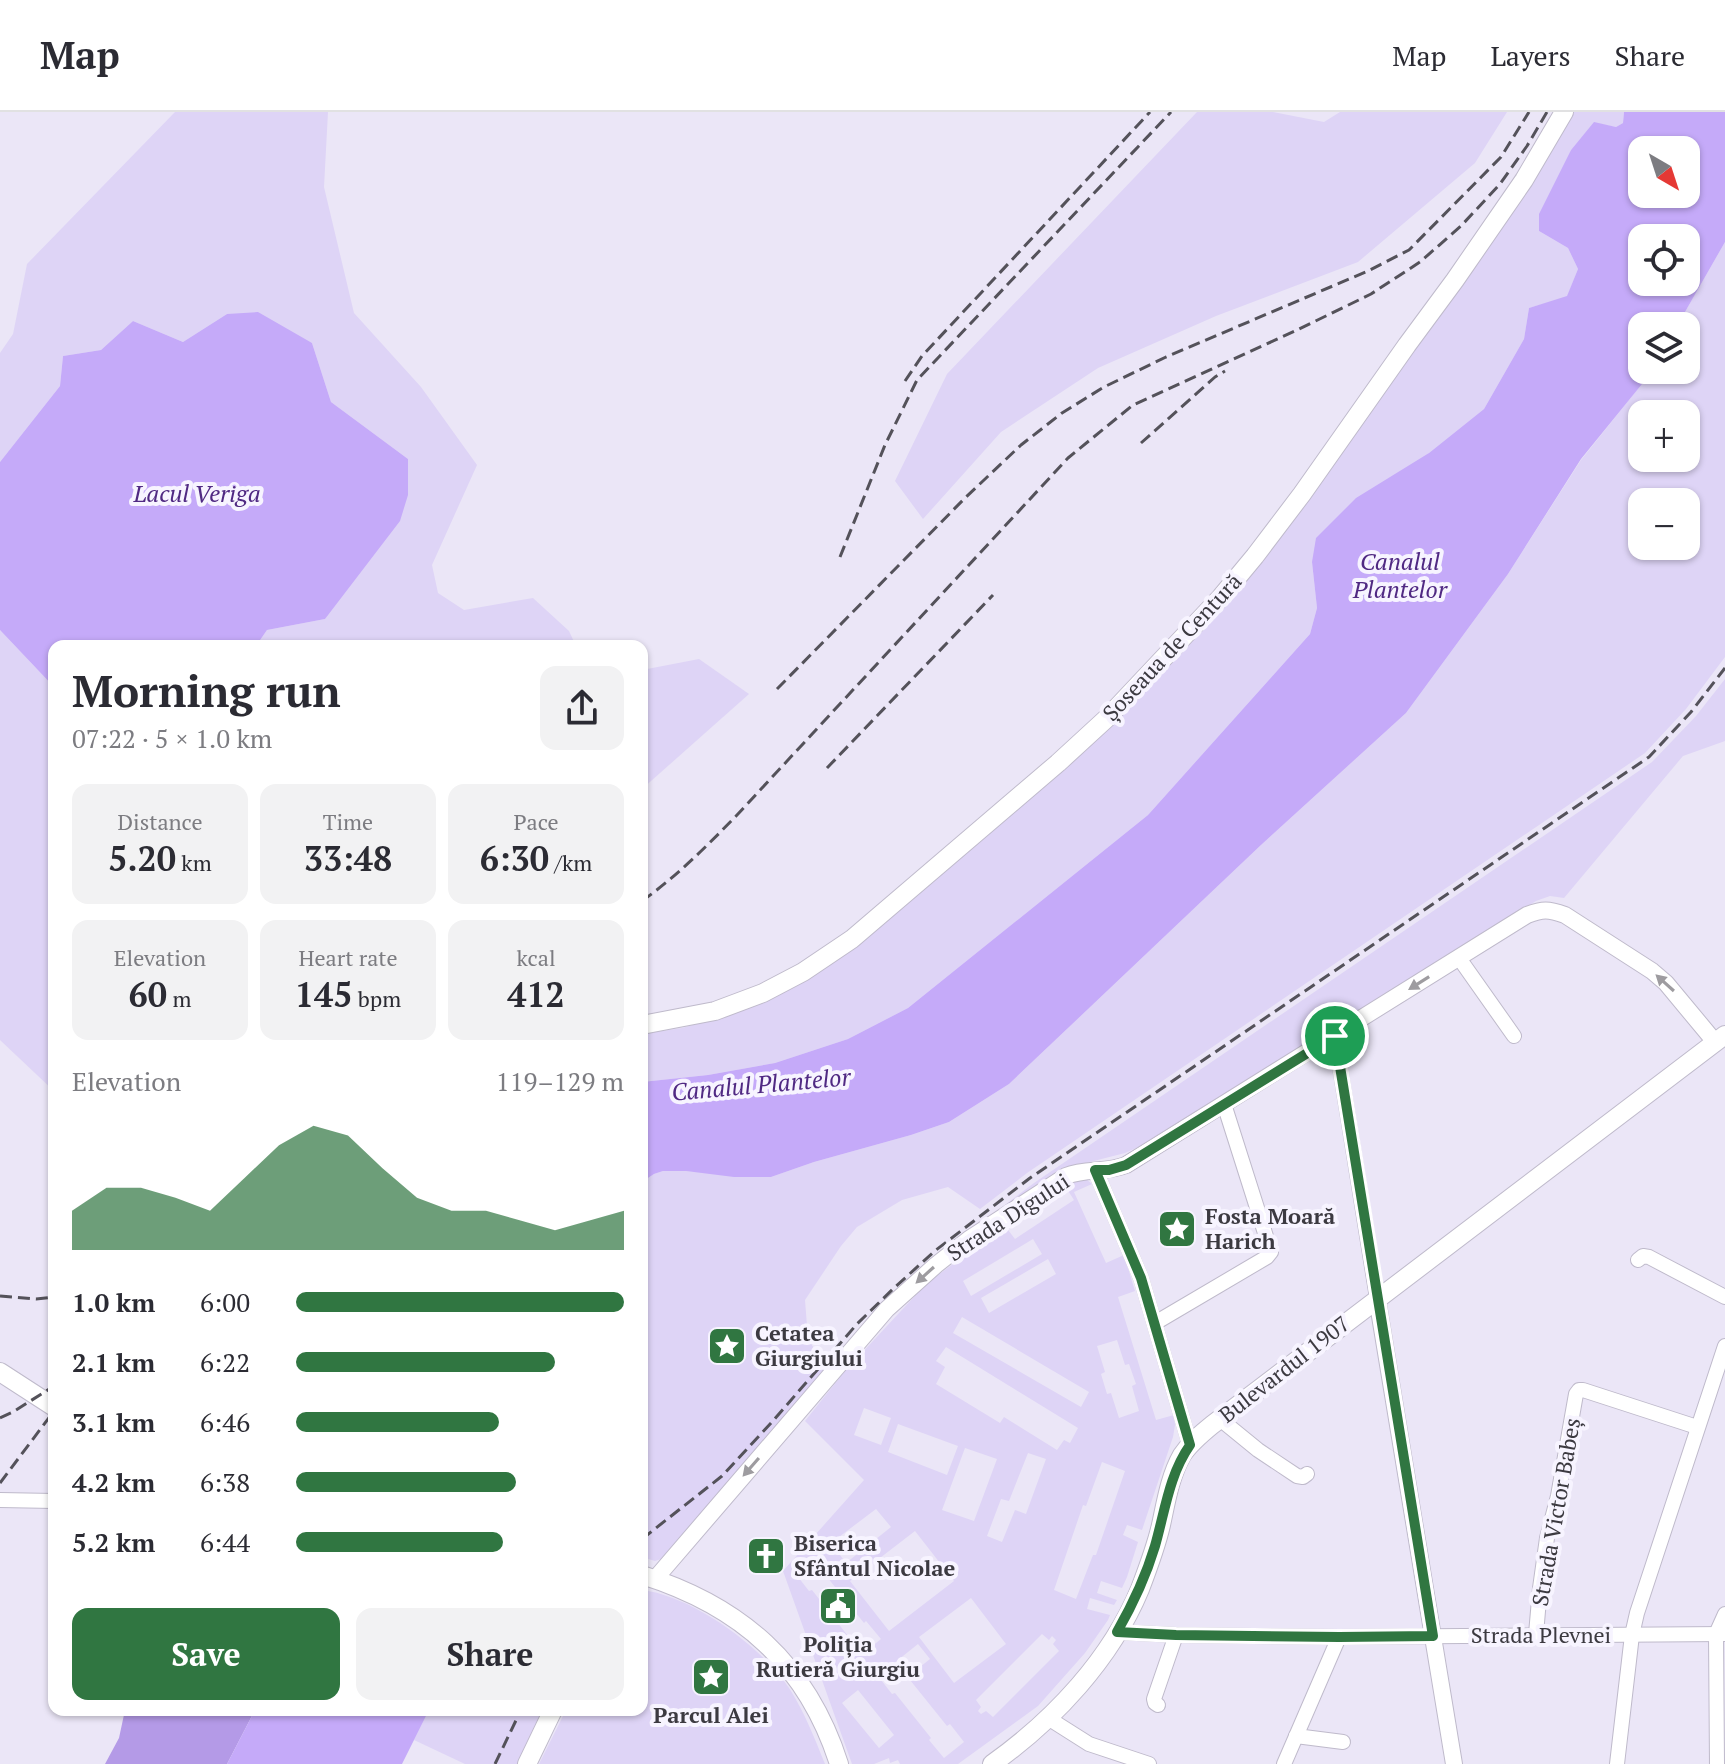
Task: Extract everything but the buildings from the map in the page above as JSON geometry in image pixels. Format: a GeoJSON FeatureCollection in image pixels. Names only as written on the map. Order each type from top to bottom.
{"type":"FeatureCollection","features":[{"type":"Feature","properties":{"kind":"main road","name":"Șoseaua de Centură"},"geometry":{"type":"LineString","coordinates":[[648,1024],[715,1011],[763,993],[803,972],[852,939],[1107,718],[1221,597],[1302,494],[1524,180],[1564,112]]}},
{"type":"Feature","properties":{"kind":"main road","name":"Bulevardul 1907"},"geometry":{"type":"LineString","coordinates":[[992,1764],[1048,1718],[1093,1668],[1117,1632],[1143,1581],[1175,1471],[1190,1445],[1377,1298],[1720,1039]]}},
{"type":"Feature","properties":{"kind":"main road"},"geometry":{"type":"LineString","coordinates":[[0,1372],[48,1403]]}},
{"type":"Feature","properties":{"kind":"main road"},"geometry":{"type":"LineString","coordinates":[[648,1577],[719,1608],[773,1651],[813,1702],[839,1764]]}},
{"type":"Feature","properties":{"kind":"main road"},"geometry":{"type":"LineString","coordinates":[[527,1764],[550,1716]]}},
{"type":"Feature","properties":{"kind":"street","name":"Strada Digului"},"geometry":{"type":"LineString","coordinates":[[648,1577],[887,1309],[936,1265],[982,1230],[1066,1176],[1126,1165],[1527,915],[1553,910],[1565,915],[1652,971],[1720,1039]]}},
{"type":"Feature","properties":{"kind":"street"},"geometry":{"type":"LineString","coordinates":[[1459,958],[1514,1036]]}},
{"type":"Feature","properties":{"kind":"street"},"geometry":{"type":"LineString","coordinates":[[1335,1036],[1454,1764]]}},
{"type":"Feature","properties":{"kind":"street"},"geometry":{"type":"LineString","coordinates":[[1155,1323],[1271,1252],[1224,1104]]}},
{"type":"Feature","properties":{"kind":"street"},"geometry":{"type":"LineString","coordinates":[[1095,1170],[1131,1252],[1190,1445]]}},
{"type":"Feature","properties":{"kind":"street"},"geometry":{"type":"LineString","coordinates":[[1638,1260],[1643,1256],[1649,1257],[1725,1297]]}},
{"type":"Feature","properties":{"kind":"street"},"geometry":{"type":"LineString","coordinates":[[1617,1764],[1637,1613],[1725,1346]]}},
{"type":"Feature","properties":{"kind":"street","name":"Strada Victor Babeș"},"geometry":{"type":"LineString","coordinates":[[1536,1634],[1547,1538],[1579,1390],[1697,1427]]}},
{"type":"Feature","properties":{"kind":"street"},"geometry":{"type":"LineString","coordinates":[[1220,1419],[1297,1476],[1307,1474]]}},
{"type":"Feature","properties":{"kind":"street"},"geometry":{"type":"LineString","coordinates":[[0,1500],[48,1501]]}},
{"type":"Feature","properties":{"kind":"street"},"geometry":{"type":"LineString","coordinates":[[1717,1764],[1720,1634],[1725,1614]]}},
{"type":"Feature","properties":{"kind":"street","name":"Strada Plevnei"},"geometry":{"type":"LineString","coordinates":[[1117,1632],[1339,1637],[1720,1634]]}},
{"type":"Feature","properties":{"kind":"street"},"geometry":{"type":"LineString","coordinates":[[1158,1705],[1154,1699],[1176,1635]]}},
{"type":"Feature","properties":{"kind":"street"},"geometry":{"type":"LineString","coordinates":[[1284,1764],[1339,1637]]}},
{"type":"Feature","properties":{"kind":"street"},"geometry":{"type":"LineString","coordinates":[[1048,1718],[1089,1744],[1149,1764]]}},
{"type":"Feature","properties":{"kind":"street"},"geometry":{"type":"LineString","coordinates":[[1296,1736],[1343,1742]]}},
{"type":"Feature","properties":{"kind":"shaded area"},"geometry":{"type":"Polygon","coordinates":[[[175,112],[328,112],[324,187],[354,313],[421,387],[477,465],[432,565],[438,593],[464,610],[533,598],[569,631],[573,640],[260,640],[267,630],[325,619],[408,459],[331,402],[312,343],[227,314],[183,342],[133,321],[101,350],[63,356],[60,386],[0,462],[0,353],[13,334],[27,264],[175,112]]]}},
{"type":"Feature","properties":{"kind":"shaded area"},"geometry":{"type":"Polygon","coordinates":[[[1197,112],[1273,112],[1324,122],[1340,112],[1507,112],[1475,163],[1358,262],[1216,316],[1098,368],[1001,432],[923,519],[895,481],[947,374],[1197,112]]]}},
{"type":"Feature","properties":{"kind":"shaded area"},"geometry":{"type":"Polygon","coordinates":[[[1572,112],[1624,112],[1623,123],[1616,127],[1594,123],[1571,150],[1539,231],[1568,248],[1578,269],[1567,297],[1529,308],[1524,339],[1484,409],[1429,453],[1312,562],[1317,608],[1310,634],[1148,815],[908,1008],[848,1039],[775,1063],[648,1081],[648,1033],[722,1017],[820,968],[1169,664],[1572,112]]]}},
{"type":"Feature","properties":{"kind":"shaded area"},"geometry":{"type":"Polygon","coordinates":[[[1725,242],[1725,657],[1686,709],[1645,753],[1027,1173],[980,1209],[948,1187],[902,1200],[857,1227],[805,1300],[808,1339],[828,1370],[661,1559],[648,1559],[648,1178],[663,1171],[771,1177],[949,1122],[1009,1084],[1261,845],[1406,713],[1508,574],[1581,460],[1628,401],[1628,472],[1700,472],[1700,400],[1629,400],[1642,384],[1700,384],[1700,312],[1685,312],[1694,296],[1700,296],[1700,286],[1725,242]]]}},
{"type":"Feature","properties":{"kind":"shaded area"},"geometry":{"type":"Polygon","coordinates":[[[0,630],[48,681],[48,1085],[0,1040],[0,630]]]}},
{"type":"Feature","properties":{"kind":"shaded area"},"geometry":{"type":"Polygon","coordinates":[[[699,659],[749,694],[648,784],[648,669],[699,659]]]}},
{"type":"Feature","properties":{"kind":"shaded area"},"geometry":{"type":"Polygon","coordinates":[[[1725,679],[1725,741],[1683,756],[1564,898],[1550,896],[1536,901],[1143,1145],[1082,1164],[989,1217],[1034,1183],[1652,762],[1696,716],[1725,679]]]}},
{"type":"Feature","properties":{"kind":"shaded area"},"geometry":{"type":"Polygon","coordinates":[[[1086,1179],[1092,1184],[1074,1192],[1106,1263],[1124,1255],[1135,1291],[1118,1297],[1156,1420],[1174,1415],[1173,1437],[1142,1530],[1127,1525],[1123,1535],[1138,1542],[1127,1577],[1122,1588],[1101,1581],[1097,1593],[1117,1600],[1114,1605],[1090,1598],[1087,1609],[1110,1615],[1108,1620],[1085,1653],[1038,1706],[958,1764],[900,1764],[898,1760],[890,1763],[889,1758],[874,1764],[852,1764],[783,1571],[864,1480],[805,1421],[845,1371],[927,1283],[1005,1226],[1015,1239],[1074,1200],[1065,1186],[1086,1179]],[[1033,1239],[963,1281],[971,1296],[1042,1254],[1033,1239]],[[1048,1259],[981,1298],[989,1313],[1056,1274],[1048,1259]],[[962,1317],[953,1333],[1081,1407],[1089,1392],[962,1317]],[[1117,1340],[1097,1346],[1105,1372],[1101,1374],[1119,1418],[1139,1411],[1132,1386],[1136,1384],[1129,1364],[1125,1365],[1117,1340]],[[946,1347],[936,1361],[945,1367],[936,1384],[1000,1423],[1004,1417],[1057,1450],[1064,1440],[1070,1443],[1078,1428],[946,1347]],[[864,1408],[854,1435],[881,1445],[891,1418],[864,1408]],[[898,1424],[888,1452],[947,1475],[958,1446],[898,1424]],[[965,1448],[942,1510],[974,1521],[997,1459],[965,1448]],[[1028,1453],[1009,1501],[1001,1499],[987,1536],[1002,1542],[1015,1510],[1026,1514],[1046,1459],[1028,1453]],[[1102,1462],[1086,1506],[1083,1505],[1054,1590],[1076,1599],[1093,1555],[1096,1555],[1125,1471],[1102,1462]],[[876,1509],[831,1543],[846,1563],[891,1527],[876,1509]],[[915,1531],[850,1581],[889,1631],[954,1581],[915,1531]],[[815,1557],[795,1573],[809,1591],[812,1590],[861,1655],[881,1639],[866,1621],[864,1623],[815,1557]],[[971,1598],[919,1637],[954,1683],[1006,1644],[971,1598]],[[1042,1634],[976,1700],[981,1714],[986,1711],[993,1717],[1059,1651],[1053,1644],[1056,1640],[1052,1636],[1049,1640],[1042,1634]],[[918,1644],[878,1676],[892,1694],[895,1693],[944,1758],[964,1742],[910,1680],[910,1675],[930,1659],[918,1644]],[[858,1690],[842,1703],[879,1748],[894,1735],[858,1690]]]}},
{"type":"Feature","properties":{"kind":"shaded area","name":"Parcul Alei"},"geometry":{"type":"Polygon","coordinates":[[[648,1591],[683,1602],[704,1613],[764,1658],[791,1691],[825,1764],[539,1764],[563,1716],[648,1716],[648,1591]]]}},
{"type":"Feature","properties":{"kind":"shaded area"},"geometry":{"type":"Polygon","coordinates":[[[124,1716],[252,1716],[227,1764],[105,1764],[119,1738],[124,1716]]]}},
{"type":"Feature","properties":{"kind":"shaded area"},"geometry":{"type":"Polygon","coordinates":[[[426,1716],[545,1716],[522,1764],[465,1764],[414,1740],[426,1716]]]}},
{"type":"Feature","properties":{"kind":"water","name":"Canalul Plantelor"},"geometry":{"type":"Polygon","coordinates":[[[1624,112],[1725,112],[1725,242],[1700,286],[1700,224],[1628,224],[1628,296],[1694,296],[1685,312],[1628,312],[1628,384],[1642,384],[1581,459],[1508,574],[1406,713],[1261,845],[1009,1084],[949,1122],[771,1177],[663,1171],[648,1178],[648,1081],[775,1063],[848,1039],[908,1008],[1148,815],[1310,634],[1317,608],[1312,562],[1316,538],[1356,498],[1429,453],[1484,409],[1524,339],[1529,308],[1567,296],[1578,269],[1568,248],[1539,231],[1539,214],[1571,150],[1594,122],[1616,127],[1623,123],[1624,112]]]}},
{"type":"Feature","properties":{"kind":"water","name":"Lacul Veriga"},"geometry":{"type":"Polygon","coordinates":[[[258,312],[312,343],[331,402],[408,459],[408,495],[400,521],[325,619],[267,630],[260,640],[48,640],[48,681],[0,630],[0,462],[60,386],[63,356],[101,350],[133,321],[183,342],[227,314],[258,312]]]}},
{"type":"Feature","properties":{"kind":"water"},"geometry":{"type":"Polygon","coordinates":[[[252,1716],[426,1716],[402,1764],[227,1764],[252,1716]]]}},
{"type":"Feature","properties":{"kind":"railway"},"geometry":{"type":"LineString","coordinates":[[905,381],[922,356],[1150,112]]}},
{"type":"Feature","properties":{"kind":"railway"},"geometry":{"type":"LineString","coordinates":[[840,557],[885,445],[917,380],[1171,112]]}},
{"type":"Feature","properties":{"kind":"railway"},"geometry":{"type":"LineString","coordinates":[[777,689],[965,498],[1021,445],[1062,413],[1104,387],[1166,357],[1368,271],[1409,250],[1501,157],[1529,112]]}},
{"type":"Feature","properties":{"kind":"railway"},"geometry":{"type":"LineString","coordinates":[[648,896],[680,871],[737,815],[1068,458],[1133,405],[1371,294],[1420,262],[1461,226],[1500,184],[1547,112]]}},
{"type":"Feature","properties":{"kind":"railway"},"geometry":{"type":"LineString","coordinates":[[1141,443],[1225,371]]}},
{"type":"Feature","properties":{"kind":"railway"},"geometry":{"type":"LineString","coordinates":[[827,768],[993,595]]}},
{"type":"Feature","properties":{"kind":"railway"},"geometry":{"type":"LineString","coordinates":[[648,1534],[722,1476],[857,1324],[936,1250],[1030,1178],[1649,757],[1691,712],[1725,668]]}},
{"type":"Feature","properties":{"kind":"railway"},"geometry":{"type":"LineString","coordinates":[[0,1296],[48,1298]]}},
{"type":"Feature","properties":{"kind":"railway"},"geometry":{"type":"LineString","coordinates":[[0,1418],[48,1390]]}},
{"type":"Feature","properties":{"kind":"railway"},"geometry":{"type":"LineString","coordinates":[[0,1483],[48,1419]]}},
{"type":"Feature","properties":{"kind":"railway"},"geometry":{"type":"LineString","coordinates":[[495,1764],[518,1716]]}},
{"type":"Feature","properties":{"kind":"place","name":"Fosta Moară Harich"},"geometry":{"type":"Point","coordinates":[1177,1229]}},
{"type":"Feature","properties":{"kind":"place","name":"Cetatea Giurgiului"},"geometry":{"type":"Point","coordinates":[727,1346]}},
{"type":"Feature","properties":{"kind":"place","name":"Biserica Sfântul Nicolae"},"geometry":{"type":"Point","coordinates":[766,1556]}},
{"type":"Feature","properties":{"kind":"place","name":"Poliția Rutieră Giurgiu"},"geometry":{"type":"Point","coordinates":[838,1606]}},
{"type":"Feature","properties":{"kind":"place","name":"Parcul Alei"},"geometry":{"type":"Point","coordinates":[711,1677]}},
{"type":"Feature","properties":{"kind":"route"},"geometry":{"type":"LineString","coordinates":[[1335,1036],[1433,1636],[1117,1632],[1139,1592],[1154,1551],[1175,1471],[1190,1445],[1141,1278],[1095,1170],[1126,1165],[1335,1036]]}}]}
